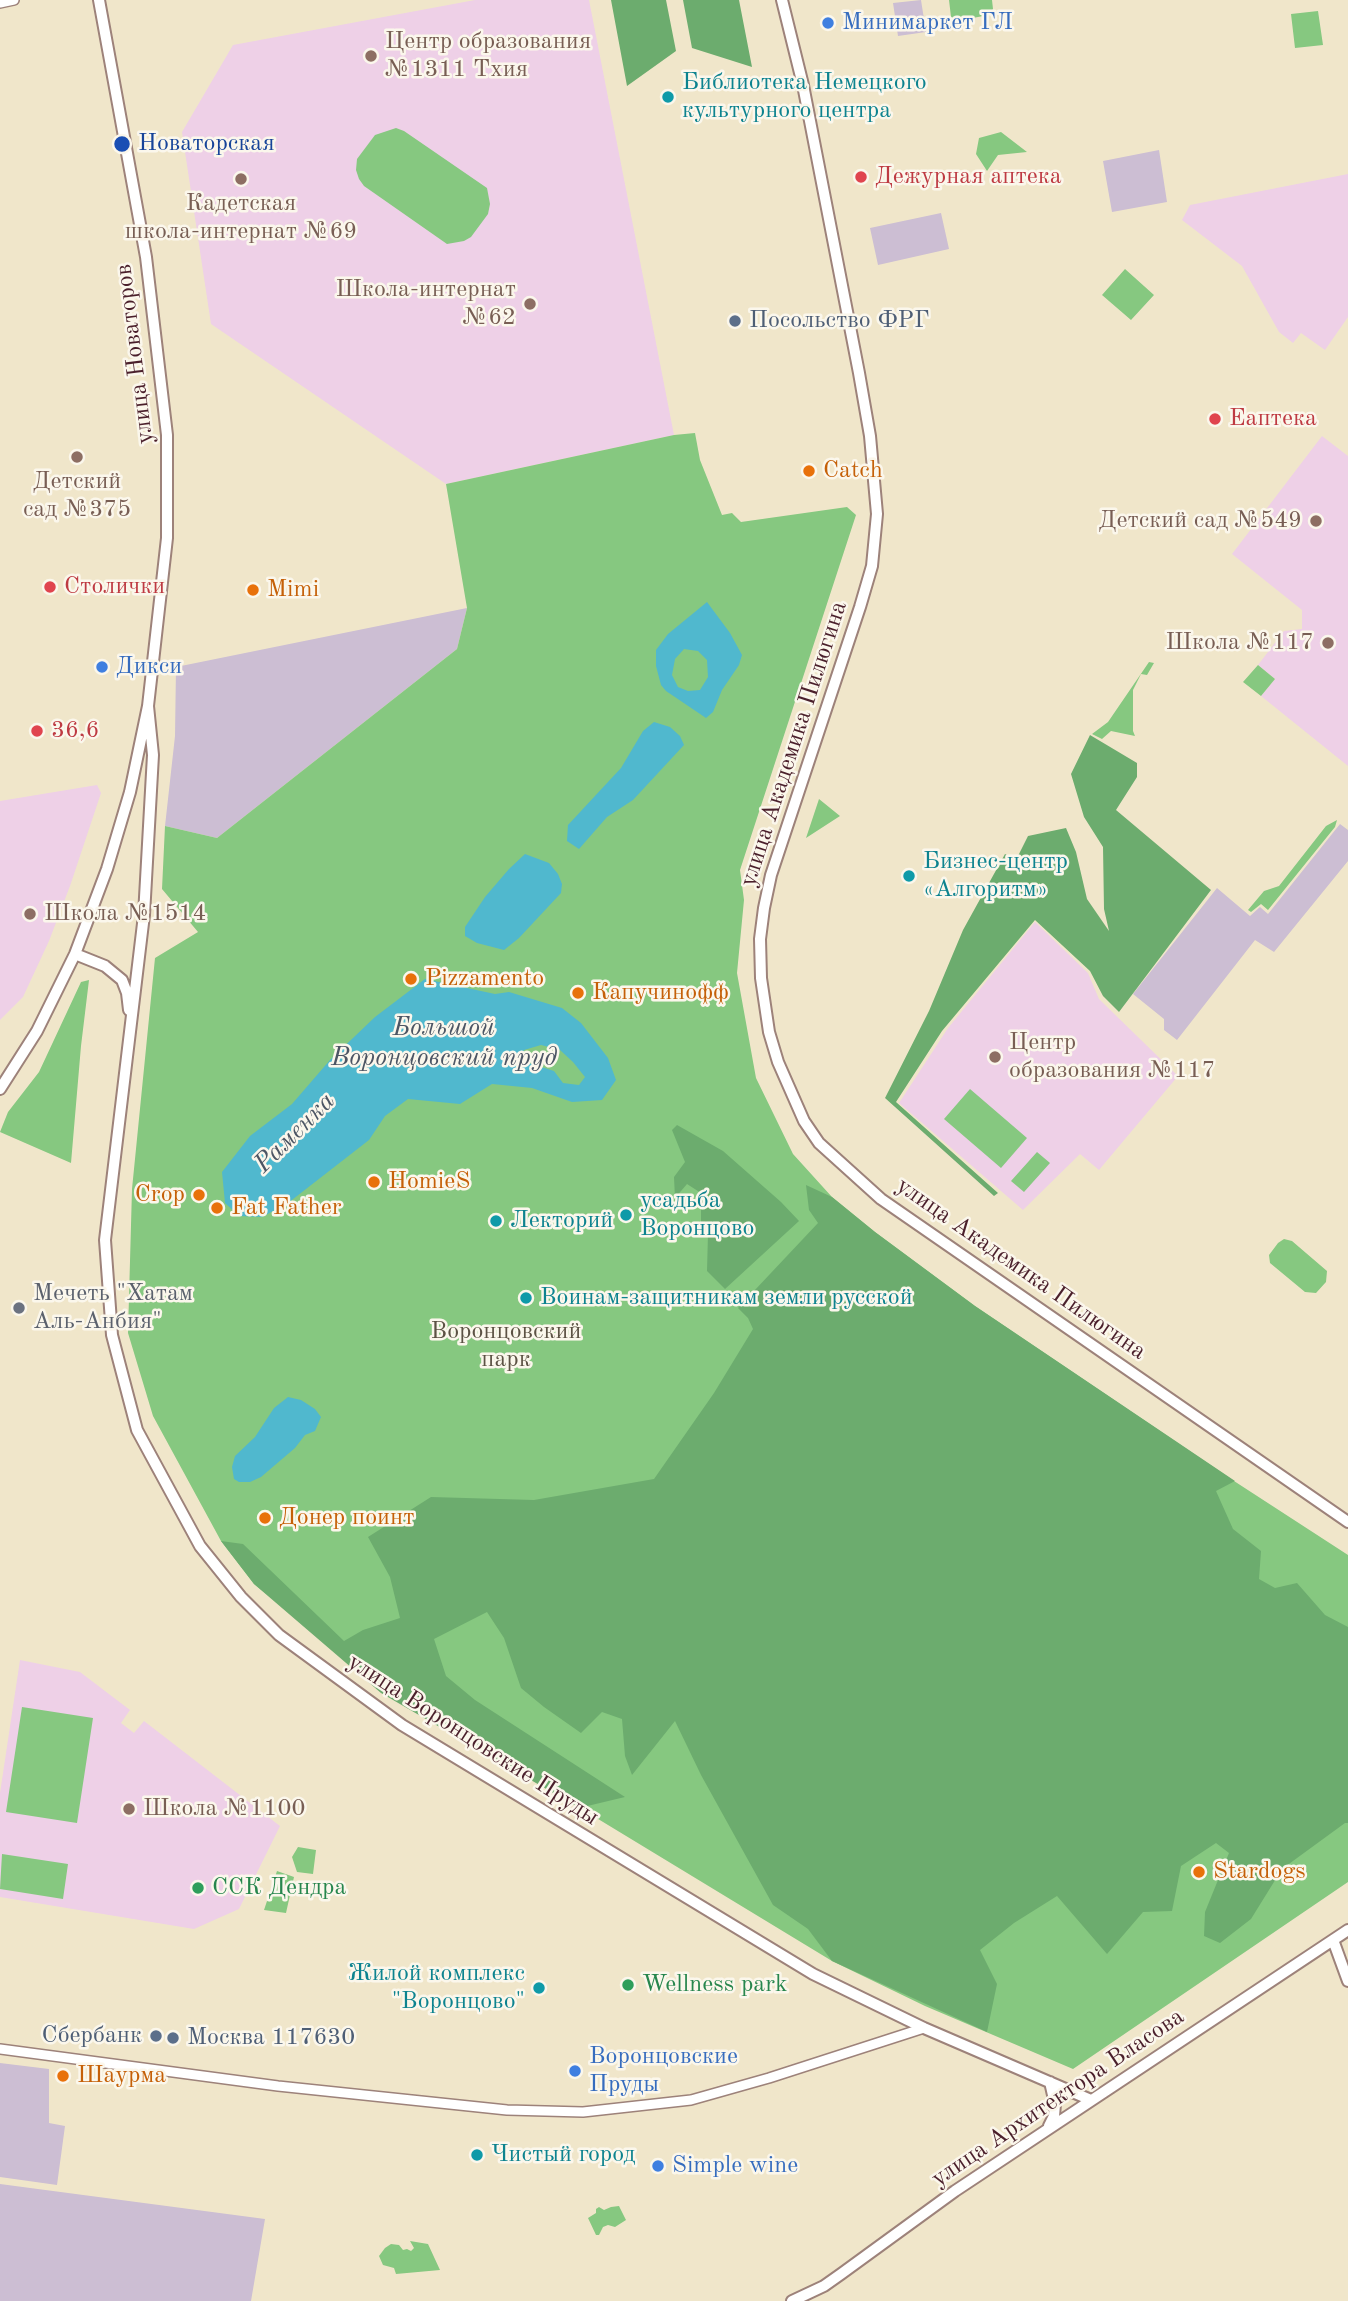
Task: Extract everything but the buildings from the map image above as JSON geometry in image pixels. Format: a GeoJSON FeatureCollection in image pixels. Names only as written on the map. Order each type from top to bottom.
{"type":"FeatureCollection","features":[{"type":"Feature","properties":{"kind":"street"},"geometry":{"type":"LineString","coordinates":[[0,3],[15,0]]}},
{"type":"Feature","properties":{"kind":"street","name":"улица Новаторов"},"geometry":{"type":"LineString","coordinates":[[0,1090],[37,1031],[75,954],[100,889],[130,792],[148,706],[167,538],[167,435],[146,257],[99,0]]}},
{"type":"Feature","properties":{"kind":"street","name":"улица Академика Пилюгина"},"geometry":{"type":"LineString","coordinates":[[782,0],[807,106],[860,380],[872,448],[877,514],[872,566],[775,863],[764,908],[761,978],[769,1032],[778,1062],[804,1121],[819,1143],[881,1199],[1348,1522]]}},
{"type":"Feature","properties":{"kind":"street","name":"улица Новаторов"},"geometry":{"type":"LineString","coordinates":[[148,706],[153,755]]}},
{"type":"Feature","properties":{"kind":"street","name":"улица Воронцовские Пруды"},"geometry":{"type":"LineString","coordinates":[[153,755],[143,924],[105,1240],[112,1335],[137,1430],[200,1546],[241,1597],[279,1635],[402,1725],[813,1974],[924,2028],[1091,2100]]}},
{"type":"Feature","properties":{"kind":"street","name":"улица Воронцовские Пруды"},"geometry":{"type":"LineString","coordinates":[[75,954],[106,966],[122,980],[127,993],[130,1024]]}},
{"type":"Feature","properties":{"kind":"street","name":"улица Архитектора Власова"},"geometry":{"type":"LineString","coordinates":[[792,2301],[807,2298],[956,2190],[1348,1930]]}},
{"type":"Feature","properties":{"kind":"street"},"geometry":{"type":"LineString","coordinates":[[1333,1940],[1348,1981]]}},
{"type":"Feature","properties":{"kind":"street"},"geometry":{"type":"LineString","coordinates":[[0,2049],[267,2085],[507,2110],[583,2112],[691,2099],[769,2078],[924,2028]]}},
{"type":"Feature","properties":{"kind":"street"},"geometry":{"type":"LineString","coordinates":[[1048,2129],[1054,2116],[1055,2104],[1050,2082]]}},
{"type":"Feature","properties":{"kind":"shaded area"},"geometry":{"type":"Polygon","coordinates":[[[475,0],[589,0],[674,435],[446,484],[211,324],[182,132],[233,45],[475,0]]]}},
{"type":"Feature","properties":{"kind":"shaded area"},"geometry":{"type":"Polygon","coordinates":[[[921,0],[926,32],[898,36],[893,3],[921,0]]]}},
{"type":"Feature","properties":{"kind":"shaded area"},"geometry":{"type":"Polygon","coordinates":[[[1159,150],[1167,202],[1112,212],[1103,161],[1159,150]]]}},
{"type":"Feature","properties":{"kind":"shaded area"},"geometry":{"type":"Polygon","coordinates":[[[1348,174],[1348,317],[1325,350],[1301,333],[1293,343],[1279,332],[1242,266],[1182,220],[1190,205],[1348,174]]]}},
{"type":"Feature","properties":{"kind":"shaded area"},"geometry":{"type":"Polygon","coordinates":[[[941,213],[949,249],[878,265],[870,228],[941,213]]]}},
{"type":"Feature","properties":{"kind":"shaded area"},"geometry":{"type":"Polygon","coordinates":[[[1322,436],[1348,456],[1348,766],[1261,696],[1275,679],[1258,665],[1284,631],[1302,629],[1302,610],[1232,554],[1322,436]]]}},
{"type":"Feature","properties":{"kind":"shaded area"},"geometry":{"type":"Polygon","coordinates":[[[467,608],[457,649],[217,838],[165,826],[175,736],[176,667],[467,608]]]}},
{"type":"Feature","properties":{"kind":"shaded area","name":"Школа №1514"},"geometry":{"type":"Polygon","coordinates":[[[97,785],[101,793],[49,941],[23,997],[0,1020],[0,801],[97,785]]]}},
{"type":"Feature","properties":{"kind":"shaded area"},"geometry":{"type":"Polygon","coordinates":[[[1340,824],[1348,830],[1348,861],[1274,952],[1255,940],[1177,1040],[1164,1030],[1164,1019],[1133,994],[1217,888],[1250,916],[1260,907],[1268,914],[1340,824]]]}},
{"type":"Feature","properties":{"kind":"shaded area"},"geometry":{"type":"Polygon","coordinates":[[[1035,922],[1088,973],[1099,999],[1178,1076],[1099,1170],[1080,1154],[1023,1210],[899,1103],[948,1028],[1035,922]]]}},
{"type":"Feature","properties":{"kind":"shaded area","name":"Школа №1100"},"geometry":{"type":"Polygon","coordinates":[[[20,1660],[80,1672],[130,1710],[121,1723],[134,1733],[144,1721],[280,1826],[239,1909],[194,1929],[0,1897],[0,1793],[20,1660]]]}},
{"type":"Feature","properties":{"kind":"shaded area"},"geometry":{"type":"Polygon","coordinates":[[[0,2063],[49,2069],[49,2123],[65,2126],[57,2185],[0,2177],[0,2063]]]}},
{"type":"Feature","properties":{"kind":"shaded area"},"geometry":{"type":"Polygon","coordinates":[[[0,2184],[265,2219],[251,2301],[0,2301],[0,2184]]]}},
{"type":"Feature","properties":{"kind":"green space"},"geometry":{"type":"Polygon","coordinates":[[[611,0],[666,0],[676,51],[627,86],[611,0]]]}},
{"type":"Feature","properties":{"kind":"green space"},"geometry":{"type":"Polygon","coordinates":[[[683,0],[739,0],[752,67],[692,48],[683,0]]]}},
{"type":"Feature","properties":{"kind":"green space"},"geometry":{"type":"Polygon","coordinates":[[[949,0],[992,0],[993,9],[989,15],[956,21],[951,17],[949,0]]]}},
{"type":"Feature","properties":{"kind":"green space"},"geometry":{"type":"Polygon","coordinates":[[[1318,11],[1323,45],[1295,48],[1291,14],[1318,11]]]}},
{"type":"Feature","properties":{"kind":"green space"},"geometry":{"type":"Polygon","coordinates":[[[396,128],[487,188],[490,204],[488,214],[471,237],[447,244],[364,186],[359,179],[357,159],[375,135],[396,128]]]}},
{"type":"Feature","properties":{"kind":"green space"},"geometry":{"type":"Polygon","coordinates":[[[1001,132],[1027,152],[998,155],[987,171],[976,154],[979,138],[1001,132]]]}},
{"type":"Feature","properties":{"kind":"green space"},"geometry":{"type":"Polygon","coordinates":[[[1125,269],[1154,295],[1131,320],[1102,295],[1125,269]]]}},
{"type":"Feature","properties":{"kind":"green space","name":"Воронцовский парк"},"geometry":{"type":"Polygon","coordinates":[[[695,433],[700,460],[722,515],[732,513],[741,522],[847,507],[856,515],[740,870],[744,900],[737,973],[756,1078],[793,1154],[832,1197],[975,1306],[1348,1555],[1348,1882],[1073,2069],[925,2006],[832,1961],[384,1689],[254,1584],[221,1541],[153,1416],[128,1333],[132,1189],[155,958],[198,932],[162,889],[165,826],[217,838],[457,649],[467,608],[446,484],[674,435],[695,433]]]}},
{"type":"Feature","properties":{"kind":"green space"},"geometry":{"type":"Polygon","coordinates":[[[1149,662],[1154,663],[1147,675],[1141,674],[1133,690],[1135,736],[1111,731],[1102,739],[1092,734],[1108,722],[1149,662]]]}},
{"type":"Feature","properties":{"kind":"green space"},"geometry":{"type":"Polygon","coordinates":[[[1258,665],[1275,679],[1261,696],[1243,682],[1258,665]]]}},
{"type":"Feature","properties":{"kind":"green space"},"geometry":{"type":"Polygon","coordinates":[[[1090,735],[1137,763],[1137,777],[1116,810],[1211,890],[1119,1012],[1103,996],[1090,971],[1035,920],[942,1031],[896,1102],[998,1193],[994,1196],[885,1098],[929,1011],[963,930],[1005,854],[1016,860],[1028,836],[1066,828],[1076,852],[1087,899],[1109,931],[1104,909],[1103,847],[1084,817],[1071,774],[1090,735]]]}},
{"type":"Feature","properties":{"kind":"green space"},"geometry":{"type":"Polygon","coordinates":[[[819,799],[840,816],[806,838],[819,799]]]}},
{"type":"Feature","properties":{"kind":"green space"},"geometry":{"type":"Polygon","coordinates":[[[1337,820],[1335,827],[1268,910],[1261,904],[1251,912],[1248,910],[1264,891],[1279,886],[1326,826],[1337,820]]]}},
{"type":"Feature","properties":{"kind":"green space"},"geometry":{"type":"Polygon","coordinates":[[[89,980],[71,1163],[0,1132],[8,1112],[39,1072],[81,982],[89,980]]]}},
{"type":"Feature","properties":{"kind":"green space"},"geometry":{"type":"Polygon","coordinates":[[[970,1089],[1027,1138],[1001,1168],[944,1119],[970,1089]]]}},
{"type":"Feature","properties":{"kind":"green space"},"geometry":{"type":"Polygon","coordinates":[[[677,1125],[723,1151],[799,1221],[725,1289],[707,1271],[708,1234],[701,1227],[701,1193],[687,1184],[675,1198],[674,1177],[685,1162],[672,1130],[677,1125]]]}},
{"type":"Feature","properties":{"kind":"green space"},"geometry":{"type":"Polygon","coordinates":[[[1037,1152],[1050,1163],[1024,1192],[1011,1181],[1037,1152]]]}},
{"type":"Feature","properties":{"kind":"green space"},"geometry":{"type":"Polygon","coordinates":[[[806,1185],[832,1197],[975,1306],[1235,1481],[1216,1491],[1233,1529],[1261,1551],[1259,1579],[1275,1588],[1297,1583],[1325,1615],[1348,1627],[1348,1823],[1282,1869],[1251,1919],[1220,1943],[1204,1936],[1205,1912],[1229,1853],[1216,1843],[1181,1866],[1172,1911],[1143,1912],[1107,1954],[1057,1896],[1014,1923],[980,1950],[997,1984],[987,2032],[832,1961],[808,1929],[773,1905],[701,1775],[675,1721],[632,1775],[625,1756],[622,1719],[602,1712],[581,1733],[544,1707],[521,1688],[504,1638],[487,1612],[434,1639],[446,1676],[475,1700],[625,1797],[579,1808],[381,1693],[254,1584],[221,1541],[243,1544],[344,1641],[363,1630],[400,1618],[390,1577],[368,1537],[431,1497],[534,1500],[654,1479],[714,1393],[753,1329],[748,1318],[738,1308],[818,1223],[809,1210],[806,1185]]]}},
{"type":"Feature","properties":{"kind":"green space"},"geometry":{"type":"Polygon","coordinates":[[[1284,1239],[1292,1241],[1327,1271],[1326,1282],[1316,1293],[1305,1292],[1270,1263],[1269,1255],[1284,1239]]]}},
{"type":"Feature","properties":{"kind":"green space"},"geometry":{"type":"Polygon","coordinates":[[[22,1707],[93,1718],[77,1823],[6,1812],[22,1707]]]}},
{"type":"Feature","properties":{"kind":"green space"},"geometry":{"type":"Polygon","coordinates":[[[298,1847],[316,1850],[313,1874],[297,1872],[292,1857],[298,1847]]]}},
{"type":"Feature","properties":{"kind":"green space"},"geometry":{"type":"Polygon","coordinates":[[[2,1854],[68,1864],[63,1899],[0,1889],[2,1854]]]}},
{"type":"Feature","properties":{"kind":"green space"},"geometry":{"type":"Polygon","coordinates":[[[277,1871],[294,1877],[286,1913],[264,1910],[277,1871]]]}},
{"type":"Feature","properties":{"kind":"green space"},"geometry":{"type":"Polygon","coordinates":[[[619,2206],[626,2220],[615,2227],[603,2227],[599,2235],[596,2235],[588,2218],[596,2213],[599,2207],[604,2210],[619,2206]]]}},
{"type":"Feature","properties":{"kind":"green space"},"geometry":{"type":"Polygon","coordinates":[[[410,2241],[428,2244],[440,2270],[396,2274],[394,2268],[383,2265],[379,2256],[385,2248],[391,2244],[411,2251],[414,2248],[410,2241]]]}},
{"type":"Feature","properties":{"kind":"water"},"geometry":{"type":"Polygon","coordinates":[[[707,602],[730,633],[742,655],[713,712],[706,718],[661,685],[656,666],[656,650],[668,634],[707,602]],[[684,649],[675,659],[672,675],[678,687],[688,691],[700,690],[708,677],[707,660],[698,651],[684,649]]]}},
{"type":"Feature","properties":{"kind":"water"},"geometry":{"type":"Polygon","coordinates":[[[654,722],[670,727],[680,736],[684,745],[633,800],[607,817],[579,849],[567,841],[568,825],[621,768],[643,731],[654,722]]]}},
{"type":"Feature","properties":{"kind":"water"},"geometry":{"type":"Polygon","coordinates":[[[525,854],[549,863],[562,884],[561,893],[519,938],[504,950],[477,943],[465,936],[465,927],[485,897],[525,854]]]}},
{"type":"Feature","properties":{"kind":"water","name":"Большой Воронцовский пруд"},"geometry":{"type":"Polygon","coordinates":[[[425,979],[495,994],[509,992],[562,1008],[581,1023],[608,1058],[616,1080],[602,1100],[572,1102],[532,1088],[492,1084],[460,1104],[408,1099],[385,1116],[369,1140],[288,1203],[262,1217],[239,1216],[225,1203],[222,1172],[250,1136],[292,1104],[330,1060],[375,1017],[425,979]],[[541,1045],[524,1050],[519,1060],[554,1071],[563,1083],[579,1085],[585,1077],[560,1050],[541,1045]]]}},
{"type":"Feature","properties":{"kind":"water"},"geometry":{"type":"Polygon","coordinates":[[[288,1397],[301,1400],[315,1409],[321,1417],[315,1431],[305,1435],[295,1448],[261,1477],[250,1482],[234,1479],[232,1467],[235,1456],[255,1437],[274,1408],[288,1397]]]}},
{"type":"Feature","properties":{"kind":"place","name":"Минимаркет ГЛ"},"geometry":{"type":"Point","coordinates":[828,23]}},
{"type":"Feature","properties":{"kind":"place","name":"Центр образования №1311 Тхия"},"geometry":{"type":"Point","coordinates":[371,56]}},
{"type":"Feature","properties":{"kind":"place","name":"Библиотека Немецкого культурного центра"},"geometry":{"type":"Point","coordinates":[668,97]}},
{"type":"Feature","properties":{"kind":"place","name":"Новаторская"},"geometry":{"type":"Point","coordinates":[122,144]}},
{"type":"Feature","properties":{"kind":"place","name":"Дежурная аптека"},"geometry":{"type":"Point","coordinates":[861,177]}},
{"type":"Feature","properties":{"kind":"place","name":"Кадетская школа-интернат №69"},"geometry":{"type":"Point","coordinates":[241,179]}},
{"type":"Feature","properties":{"kind":"place","name":"Школа-интернат №62"},"geometry":{"type":"Point","coordinates":[530,304]}},
{"type":"Feature","properties":{"kind":"place","name":"Посольство ФРГ"},"geometry":{"type":"Point","coordinates":[735,321]}},
{"type":"Feature","properties":{"kind":"place","name":"Еаптека"},"geometry":{"type":"Point","coordinates":[1215,419]}},
{"type":"Feature","properties":{"kind":"place","name":"Детский сад №375"},"geometry":{"type":"Point","coordinates":[77,457]}},
{"type":"Feature","properties":{"kind":"place","name":"Catch"},"geometry":{"type":"Point","coordinates":[809,471]}},
{"type":"Feature","properties":{"kind":"place","name":"Детский сад №549"},"geometry":{"type":"Point","coordinates":[1316,521]}},
{"type":"Feature","properties":{"kind":"place","name":"Столички"},"geometry":{"type":"Point","coordinates":[50,587]}},
{"type":"Feature","properties":{"kind":"place","name":"Mimi"},"geometry":{"type":"Point","coordinates":[253,590]}},
{"type":"Feature","properties":{"kind":"place","name":"Школа №117"},"geometry":{"type":"Point","coordinates":[1328,643]}},
{"type":"Feature","properties":{"kind":"place","name":"Дикси"},"geometry":{"type":"Point","coordinates":[102,667]}},
{"type":"Feature","properties":{"kind":"place","name":"36,6"},"geometry":{"type":"Point","coordinates":[37,731]}},
{"type":"Feature","properties":{"kind":"place","name":"Бизнес-центр «Алгоритм»"},"geometry":{"type":"Point","coordinates":[909,876]}},
{"type":"Feature","properties":{"kind":"place","name":"Школа №1514"},"geometry":{"type":"Point","coordinates":[30,914]}},
{"type":"Feature","properties":{"kind":"place","name":"Pizzamento"},"geometry":{"type":"Point","coordinates":[411,979]}},
{"type":"Feature","properties":{"kind":"place","name":"Капучинофф"},"geometry":{"type":"Point","coordinates":[578,993]}},
{"type":"Feature","properties":{"kind":"place","name":"Центр образования №117"},"geometry":{"type":"Point","coordinates":[995,1057]}},
{"type":"Feature","properties":{"kind":"place","name":"HomieS"},"geometry":{"type":"Point","coordinates":[374,1182]}},
{"type":"Feature","properties":{"kind":"place","name":"Crop"},"geometry":{"type":"Point","coordinates":[199,1195]}},
{"type":"Feature","properties":{"kind":"place","name":"Fat Father"},"geometry":{"type":"Point","coordinates":[217,1208]}},
{"type":"Feature","properties":{"kind":"place","name":"усадьба Воронцово"},"geometry":{"type":"Point","coordinates":[626,1215]}},
{"type":"Feature","properties":{"kind":"place","name":"Лекторий"},"geometry":{"type":"Point","coordinates":[496,1221]}},
{"type":"Feature","properties":{"kind":"place","name":"Воинам-защитникам земли русской"},"geometry":{"type":"Point","coordinates":[526,1298]}},
{"type":"Feature","properties":{"kind":"place","name":"Мечеть \"Хатам Аль-Анбия\""},"geometry":{"type":"Point","coordinates":[19,1308]}},
{"type":"Feature","properties":{"kind":"place","name":"Донер поинт"},"geometry":{"type":"Point","coordinates":[265,1518]}},
{"type":"Feature","properties":{"kind":"place","name":"Школа №1100"},"geometry":{"type":"Point","coordinates":[129,1809]}},
{"type":"Feature","properties":{"kind":"place","name":"Stardogs"},"geometry":{"type":"Point","coordinates":[1199,1872]}},
{"type":"Feature","properties":{"kind":"place","name":"ССК Дендра"},"geometry":{"type":"Point","coordinates":[198,1888]}},
{"type":"Feature","properties":{"kind":"place","name":"Wellness park"},"geometry":{"type":"Point","coordinates":[628,1985]}},
{"type":"Feature","properties":{"kind":"place","name":"Жилой комплекс \"Воронцово\""},"geometry":{"type":"Point","coordinates":[539,1988]}},
{"type":"Feature","properties":{"kind":"place","name":"Сбербанк"},"geometry":{"type":"Point","coordinates":[156,2036]}},
{"type":"Feature","properties":{"kind":"place","name":"Москва 117630"},"geometry":{"type":"Point","coordinates":[173,2038]}},
{"type":"Feature","properties":{"kind":"place","name":"Воронцовские Пруды"},"geometry":{"type":"Point","coordinates":[575,2071]}},
{"type":"Feature","properties":{"kind":"place","name":"Шаурма"},"geometry":{"type":"Point","coordinates":[63,2076]}},
{"type":"Feature","properties":{"kind":"place","name":"Чистый город"},"geometry":{"type":"Point","coordinates":[477,2155]}},
{"type":"Feature","properties":{"kind":"place","name":"Simple wine"},"geometry":{"type":"Point","coordinates":[658,2166]}},
{"type":"Feature","properties":{"kind":"water label","name":"Раменка"},"geometry":{"type":"Point","coordinates":[295,1133]}}]}
